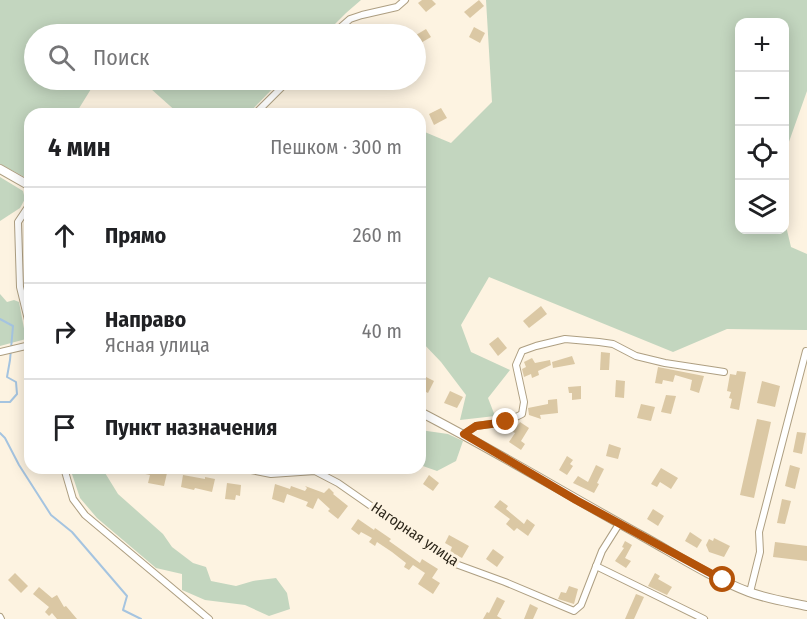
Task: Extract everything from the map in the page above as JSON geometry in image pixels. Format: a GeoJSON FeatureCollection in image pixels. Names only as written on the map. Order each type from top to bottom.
{"type":"FeatureCollection","features":[{"type":"Feature","properties":{"kind":"street"},"geometry":{"type":"LineString","coordinates":[[345,24],[362,15],[397,7],[405,0]]}},
{"type":"Feature","properties":{"kind":"street"},"geometry":{"type":"LineString","coordinates":[[261,108],[279,90]]}},
{"type":"Feature","properties":{"kind":"street"},"geometry":{"type":"LineString","coordinates":[[0,170],[24,183]]}},
{"type":"Feature","properties":{"kind":"street"},"geometry":{"type":"LineString","coordinates":[[24,213],[18,222],[20,287],[24,303]]}},
{"type":"Feature","properties":{"kind":"street"},"geometry":{"type":"LineString","coordinates":[[464,434],[476,426],[506,422],[522,414],[524,402],[516,364],[522,351],[565,339],[613,344],[636,356],[724,372]]}},
{"type":"Feature","properties":{"kind":"street"},"geometry":{"type":"LineString","coordinates":[[0,352],[24,346]]}},
{"type":"Feature","properties":{"kind":"street"},"geometry":{"type":"LineString","coordinates":[[750,592],[760,552],[759,532],[807,351]]}},
{"type":"Feature","properties":{"kind":"street"},"geometry":{"type":"LineString","coordinates":[[426,415],[464,434],[619,524],[723,580],[765,597],[807,606]]}},
{"type":"Feature","properties":{"kind":"street"},"geometry":{"type":"LineString","coordinates":[[66,474],[73,499],[86,515],[209,619]]}},
{"type":"Feature","properties":{"kind":"street","name":"Нагорная улица"},"geometry":{"type":"LineString","coordinates":[[321,474],[338,483],[453,563],[574,611],[581,605],[602,551],[619,524]]}},
{"type":"Feature","properties":{"kind":"street"},"geometry":{"type":"LineString","coordinates":[[596,566],[704,619]]}},
{"type":"Feature","properties":{"kind":"green space"},"geometry":{"type":"Polygon","coordinates":[[[0,0],[361,0],[335,24],[24,24],[24,90],[90,90],[79,108],[24,108],[24,177],[0,164],[0,0]]]}},
{"type":"Feature","properties":{"kind":"green space"},"geometry":{"type":"Polygon","coordinates":[[[486,0],[807,0],[807,91],[789,142],[789,18],[735,18],[735,234],[788,234],[791,247],[807,254],[807,330],[727,329],[673,352],[489,277],[461,325],[471,352],[510,370],[488,398],[495,416],[460,420],[466,395],[426,346],[426,133],[451,143],[492,102],[486,0]]]}},
{"type":"Feature","properties":{"kind":"green space"},"geometry":{"type":"Polygon","coordinates":[[[152,90],[271,90],[254,108],[172,108],[152,90]]]}},
{"type":"Feature","properties":{"kind":"green space"},"geometry":{"type":"Polygon","coordinates":[[[0,177],[23,191],[24,201],[20,208],[0,221],[0,177]]]}},
{"type":"Feature","properties":{"kind":"green space"},"geometry":{"type":"Polygon","coordinates":[[[0,294],[7,302],[14,300],[19,302],[24,340],[0,346],[0,294]]]}},
{"type":"Feature","properties":{"kind":"green space"},"geometry":{"type":"Polygon","coordinates":[[[426,431],[448,434],[463,441],[456,461],[437,471],[426,467],[426,431]]]}},
{"type":"Feature","properties":{"kind":"green space"},"geometry":{"type":"Polygon","coordinates":[[[72,474],[106,474],[118,494],[163,534],[172,547],[193,563],[206,567],[211,581],[236,586],[276,578],[287,593],[290,609],[269,616],[245,605],[205,600],[182,590],[182,574],[156,568],[97,518],[80,498],[72,474]]]}},
{"type":"Feature","properties":{"kind":"building"},"geometry":{"type":"Polygon","coordinates":[[[422,0],[432,0],[436,4],[426,12],[418,3],[422,0]]]}},
{"type":"Feature","properties":{"kind":"building"},"geometry":{"type":"Polygon","coordinates":[[[479,0],[484,6],[470,18],[464,12],[479,0]]]}},
{"type":"Feature","properties":{"kind":"building"},"geometry":{"type":"Polygon","coordinates":[[[474,27],[485,33],[480,43],[469,37],[474,27]]]}},
{"type":"Feature","properties":{"kind":"building"},"geometry":{"type":"Polygon","coordinates":[[[426,29],[431,37],[426,40],[426,29]]]}},
{"type":"Feature","properties":{"kind":"building"},"geometry":{"type":"Polygon","coordinates":[[[441,108],[447,118],[434,125],[429,114],[441,108]]]}},
{"type":"Feature","properties":{"kind":"building"},"geometry":{"type":"Polygon","coordinates":[[[541,306],[547,314],[529,328],[523,321],[541,306]]]}},
{"type":"Feature","properties":{"kind":"building"},"geometry":{"type":"Polygon","coordinates":[[[498,337],[507,348],[498,356],[489,344],[498,337]]]}},
{"type":"Feature","properties":{"kind":"building"},"geometry":{"type":"Polygon","coordinates":[[[601,352],[610,353],[609,370],[600,370],[601,352]]]}},
{"type":"Feature","properties":{"kind":"building"},"geometry":{"type":"Polygon","coordinates":[[[572,356],[575,364],[553,368],[552,362],[572,356]]]}},
{"type":"Feature","properties":{"kind":"building"},"geometry":{"type":"Polygon","coordinates":[[[532,358],[535,363],[550,360],[551,365],[538,371],[539,375],[532,378],[531,374],[524,377],[522,369],[526,367],[524,362],[532,358]]]}},
{"type":"Feature","properties":{"kind":"building"},"geometry":{"type":"Polygon","coordinates":[[[658,367],[704,376],[699,393],[690,390],[692,380],[675,375],[673,382],[663,380],[662,384],[655,383],[658,367]]]}},
{"type":"Feature","properties":{"kind":"building"},"geometry":{"type":"Polygon","coordinates":[[[737,371],[746,372],[739,410],[730,408],[731,392],[727,391],[730,374],[736,375],[737,371]]]}},
{"type":"Feature","properties":{"kind":"building"},"geometry":{"type":"Polygon","coordinates":[[[426,377],[434,381],[428,393],[426,392],[426,377]]]}},
{"type":"Feature","properties":{"kind":"building"},"geometry":{"type":"Polygon","coordinates":[[[616,380],[625,381],[624,398],[615,397],[616,380]]]}},
{"type":"Feature","properties":{"kind":"building"},"geometry":{"type":"Polygon","coordinates":[[[762,381],[780,386],[775,407],[757,403],[762,381]]]}},
{"type":"Feature","properties":{"kind":"building"},"geometry":{"type":"Polygon","coordinates":[[[581,386],[581,399],[572,400],[572,393],[569,393],[568,387],[581,386]]]}},
{"type":"Feature","properties":{"kind":"building"},"geometry":{"type":"Polygon","coordinates":[[[450,391],[463,397],[457,408],[444,403],[450,391]]]}},
{"type":"Feature","properties":{"kind":"building"},"geometry":{"type":"Polygon","coordinates":[[[666,395],[676,396],[671,414],[661,412],[666,395]]]}},
{"type":"Feature","properties":{"kind":"building"},"geometry":{"type":"Polygon","coordinates":[[[557,399],[558,413],[540,415],[541,419],[529,415],[528,408],[548,404],[548,400],[557,399]]]}},
{"type":"Feature","properties":{"kind":"building"},"geometry":{"type":"Polygon","coordinates":[[[641,404],[655,407],[651,421],[637,418],[641,404]]]}},
{"type":"Feature","properties":{"kind":"building"},"geometry":{"type":"Polygon","coordinates":[[[757,419],[771,422],[754,498],[740,495],[757,419]]]}},
{"type":"Feature","properties":{"kind":"building"},"geometry":{"type":"Polygon","coordinates":[[[520,422],[529,428],[521,441],[525,444],[521,450],[509,442],[520,422]]]}},
{"type":"Feature","properties":{"kind":"building"},"geometry":{"type":"Polygon","coordinates":[[[797,432],[806,433],[802,454],[793,452],[797,432]]]}},
{"type":"Feature","properties":{"kind":"building"},"geometry":{"type":"Polygon","coordinates":[[[609,444],[621,448],[618,459],[606,456],[609,444]]]}},
{"type":"Feature","properties":{"kind":"building"},"geometry":{"type":"Polygon","coordinates":[[[567,456],[573,460],[570,464],[573,466],[567,475],[559,470],[567,456]]]}},
{"type":"Feature","properties":{"kind":"building"},"geometry":{"type":"Polygon","coordinates":[[[596,465],[604,469],[594,493],[573,483],[578,476],[588,482],[596,465]]]}},
{"type":"Feature","properties":{"kind":"building"},"geometry":{"type":"Polygon","coordinates":[[[790,465],[800,468],[795,489],[785,486],[790,465]]]}},
{"type":"Feature","properties":{"kind":"building"},"geometry":{"type":"Polygon","coordinates":[[[661,468],[678,478],[671,489],[660,482],[657,487],[651,484],[661,468]]]}},
{"type":"Feature","properties":{"kind":"building"},"geometry":{"type":"Polygon","coordinates":[[[145,474],[167,474],[164,486],[148,483],[150,475],[145,474]]]}},
{"type":"Feature","properties":{"kind":"building"},"geometry":{"type":"Polygon","coordinates":[[[183,475],[215,479],[212,492],[181,487],[183,475]]]}},
{"type":"Feature","properties":{"kind":"building"},"geometry":{"type":"Polygon","coordinates":[[[429,475],[439,483],[433,491],[423,484],[429,475]]]}},
{"type":"Feature","properties":{"kind":"building"},"geometry":{"type":"Polygon","coordinates":[[[227,483],[241,485],[240,496],[236,495],[235,500],[225,499],[227,483]]]}},
{"type":"Feature","properties":{"kind":"building"},"geometry":{"type":"Polygon","coordinates":[[[275,484],[305,491],[307,488],[305,486],[324,493],[329,488],[348,506],[338,519],[318,498],[313,509],[306,506],[308,502],[287,494],[284,503],[272,499],[275,484]]]}},
{"type":"Feature","properties":{"kind":"building"},"geometry":{"type":"Polygon","coordinates":[[[782,499],[791,501],[785,524],[777,523],[782,499]]]}},
{"type":"Feature","properties":{"kind":"building"},"geometry":{"type":"Polygon","coordinates":[[[500,500],[508,506],[506,509],[524,524],[527,519],[535,525],[528,536],[517,528],[514,531],[506,524],[510,519],[494,507],[500,500]]]}},
{"type":"Feature","properties":{"kind":"building"},"geometry":{"type":"Polygon","coordinates":[[[653,509],[664,516],[658,526],[647,519],[653,509]]]}},
{"type":"Feature","properties":{"kind":"building"},"geometry":{"type":"Polygon","coordinates":[[[358,519],[391,539],[389,541],[420,563],[422,559],[438,569],[432,578],[440,583],[433,594],[418,584],[425,573],[413,565],[409,570],[404,567],[406,563],[392,552],[377,542],[375,546],[369,542],[372,538],[361,532],[359,535],[351,529],[358,519]]]}},
{"type":"Feature","properties":{"kind":"building"},"geometry":{"type":"Polygon","coordinates":[[[690,532],[702,540],[697,548],[685,541],[690,532]]]}},
{"type":"Feature","properties":{"kind":"building"},"geometry":{"type":"Polygon","coordinates":[[[449,535],[469,546],[462,558],[450,552],[452,547],[445,543],[449,535]]]}},
{"type":"Feature","properties":{"kind":"building"},"geometry":{"type":"Polygon","coordinates":[[[714,538],[730,546],[724,557],[709,552],[706,545],[709,539],[713,541],[714,538]]]}},
{"type":"Feature","properties":{"kind":"building"},"geometry":{"type":"Polygon","coordinates":[[[625,541],[632,545],[625,558],[631,561],[626,568],[615,561],[624,548],[622,547],[625,541]]]}},
{"type":"Feature","properties":{"kind":"building"},"geometry":{"type":"Polygon","coordinates":[[[775,542],[807,546],[807,561],[773,557],[775,542]]]}},
{"type":"Feature","properties":{"kind":"building"},"geometry":{"type":"Polygon","coordinates":[[[493,549],[504,557],[497,567],[486,559],[493,549]]]}},
{"type":"Feature","properties":{"kind":"building"},"geometry":{"type":"Polygon","coordinates":[[[15,573],[28,586],[21,593],[8,580],[15,573]]]}},
{"type":"Feature","properties":{"kind":"building"},"geometry":{"type":"Polygon","coordinates":[[[655,573],[660,576],[658,579],[672,587],[667,595],[648,586],[655,573]]]}},
{"type":"Feature","properties":{"kind":"building"},"geometry":{"type":"Polygon","coordinates":[[[569,586],[578,589],[574,604],[558,599],[561,592],[566,593],[569,586]]]}},
{"type":"Feature","properties":{"kind":"building"},"geometry":{"type":"Polygon","coordinates":[[[39,587],[52,598],[57,595],[64,607],[66,606],[77,619],[57,619],[52,613],[49,616],[45,612],[49,607],[33,594],[39,587]]]}},
{"type":"Feature","properties":{"kind":"building"},"geometry":{"type":"Polygon","coordinates":[[[636,594],[644,597],[634,619],[625,619],[636,594]]]}},
{"type":"Feature","properties":{"kind":"building"},"geometry":{"type":"Polygon","coordinates":[[[497,597],[505,601],[497,616],[502,619],[483,619],[487,612],[489,613],[497,597]]]}},
{"type":"Feature","properties":{"kind":"building"},"geometry":{"type":"Polygon","coordinates":[[[530,604],[538,608],[533,619],[524,619],[530,604]]]}},
{"type":"Feature","properties":{"kind":"waterway"},"geometry":{"type":"LineString","coordinates":[[0,319],[13,326],[7,377],[16,382],[17,394],[10,402],[0,402]]}},
{"type":"Feature","properties":{"kind":"waterway"},"geometry":{"type":"LineString","coordinates":[[0,433],[24,473]]}},
{"type":"Feature","properties":{"kind":"waterway"},"geometry":{"type":"LineString","coordinates":[[25,474],[51,515],[72,532],[127,596],[123,610],[141,619]]}},
{"type":"Feature","properties":{"kind":"route"},"geometry":{"type":"LineString","coordinates":[[506,422],[476,426],[464,434],[576,500],[723,580]]}}]}
